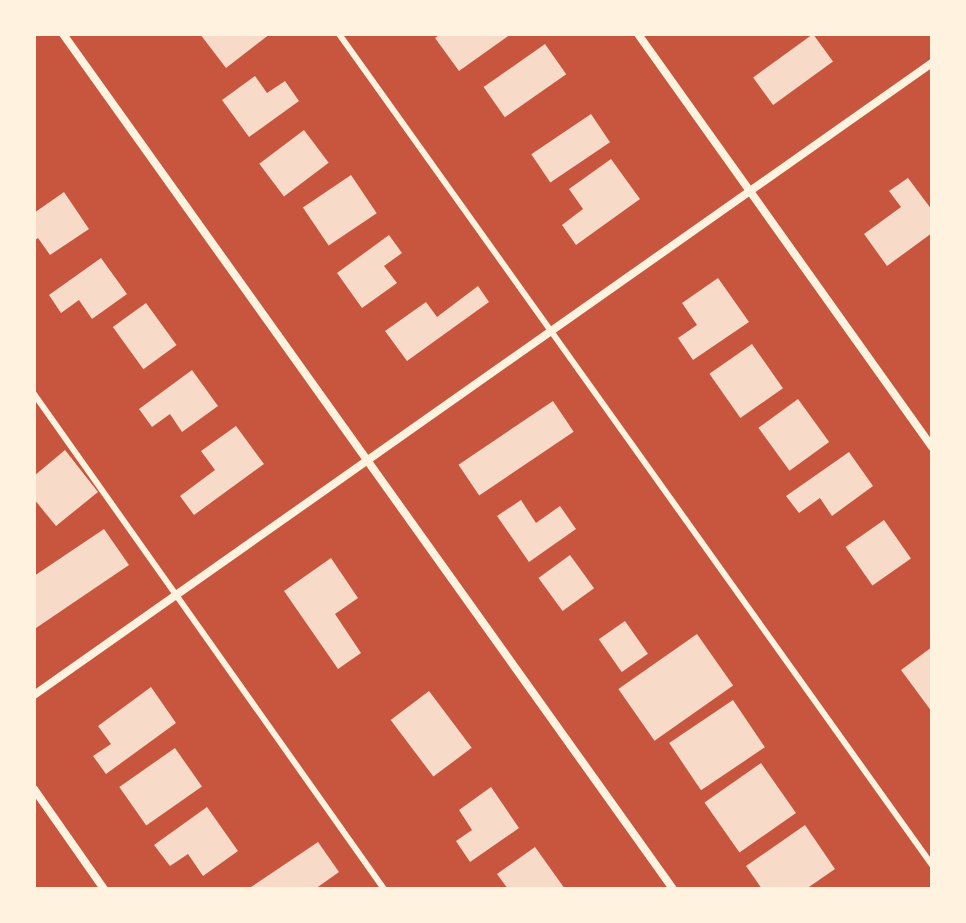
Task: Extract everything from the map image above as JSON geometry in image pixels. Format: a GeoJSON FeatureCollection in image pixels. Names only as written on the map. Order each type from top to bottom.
{"type":"FeatureCollection","features":[{"type":"Feature","properties":{"kind":"street"},"geometry":{"type":"LineString","coordinates":[[63,34],[673,889]]}},
{"type":"Feature","properties":{"kind":"street"},"geometry":{"type":"LineString","coordinates":[[638,34],[932,447]]}},
{"type":"Feature","properties":{"kind":"street"},"geometry":{"type":"LineString","coordinates":[[34,695],[932,63]]}},
{"type":"Feature","properties":{"kind":"street"},"geometry":{"type":"LineString","coordinates":[[34,789],[104,889]]}},
{"type":"Feature","properties":{"kind":"lane"},"geometry":{"type":"LineString","coordinates":[[339,34],[548,334],[932,865]]}},
{"type":"Feature","properties":{"kind":"lane"},"geometry":{"type":"LineString","coordinates":[[34,394],[384,889]]}},
{"type":"Feature","properties":{"kind":"building"},"geometry":{"type":"Polygon","coordinates":[[[200,34],[270,34],[226,68],[200,34]]]}},
{"type":"Feature","properties":{"kind":"building"},"geometry":{"type":"Polygon","coordinates":[[[441,34],[511,34],[459,71],[435,38],[441,34]]]}},
{"type":"Feature","properties":{"kind":"building"},"geometry":{"type":"Polygon","coordinates":[[[813,34],[833,62],[773,105],[753,77],[813,34]]]}},
{"type":"Feature","properties":{"kind":"building"},"geometry":{"type":"Polygon","coordinates":[[[545,44],[566,74],[505,117],[484,87],[545,44]]]}},
{"type":"Feature","properties":{"kind":"building"},"geometry":{"type":"Polygon","coordinates":[[[255,76],[267,93],[285,81],[299,101],[249,137],[222,100],[255,76]]]}},
{"type":"Feature","properties":{"kind":"building"},"geometry":{"type":"Polygon","coordinates":[[[591,114],[610,142],[550,182],[531,154],[591,114]]]}},
{"type":"Feature","properties":{"kind":"building"},"geometry":{"type":"Polygon","coordinates":[[[304,130],[329,163],[284,196],[259,164],[304,130]]]}},
{"type":"Feature","properties":{"kind":"building"},"geometry":{"type":"Polygon","coordinates":[[[611,159],[640,199],[576,245],[562,225],[583,209],[569,189],[611,159]]]}},
{"type":"Feature","properties":{"kind":"building"},"geometry":{"type":"Polygon","coordinates":[[[351,175],[377,213],[329,246],[303,207],[351,175]]]}},
{"type":"Feature","properties":{"kind":"building"},"geometry":{"type":"Polygon","coordinates":[[[908,178],[932,210],[932,233],[887,266],[864,234],[901,207],[889,191],[908,178]]]}},
{"type":"Feature","properties":{"kind":"building"},"geometry":{"type":"Polygon","coordinates":[[[64,192],[89,229],[50,255],[38,238],[34,241],[34,213],[64,192]]]}},
{"type":"Feature","properties":{"kind":"building"},"geometry":{"type":"Polygon","coordinates":[[[389,235],[402,253],[384,266],[397,283],[362,308],[337,273],[389,235]]]}},
{"type":"Feature","properties":{"kind":"building"},"geometry":{"type":"Polygon","coordinates":[[[101,258],[127,294],[92,319],[79,300],[61,313],[49,295],[101,258]]]}},
{"type":"Feature","properties":{"kind":"building"},"geometry":{"type":"Polygon","coordinates":[[[718,278],[749,322],[693,360],[678,338],[697,325],[682,303],[718,278]]]}},
{"type":"Feature","properties":{"kind":"building"},"geometry":{"type":"Polygon","coordinates":[[[478,286],[489,302],[407,361],[385,331],[426,302],[437,317],[478,286]]]}},
{"type":"Feature","properties":{"kind":"building"},"geometry":{"type":"Polygon","coordinates":[[[146,303],[177,345],[143,369],[113,327],[146,303]]]}},
{"type":"Feature","properties":{"kind":"building"},"geometry":{"type":"Polygon","coordinates":[[[752,344],[783,388],[740,418],[709,374],[752,344]]]}},
{"type":"Feature","properties":{"kind":"building"},"geometry":{"type":"Polygon","coordinates":[[[192,370],[218,406],[182,432],[170,414],[152,427],[139,409],[192,370]]]}},
{"type":"Feature","properties":{"kind":"building"},"geometry":{"type":"Polygon","coordinates":[[[798,399],[829,442],[790,471],[758,428],[798,399]]]}},
{"type":"Feature","properties":{"kind":"building"},"geometry":{"type":"Polygon","coordinates":[[[553,401],[574,432],[479,495],[458,465],[553,401]]]}},
{"type":"Feature","properties":{"kind":"building"},"geometry":{"type":"Polygon","coordinates":[[[236,426],[264,464],[194,515],[180,496],[215,470],[201,451],[236,426]]]}},
{"type":"Feature","properties":{"kind":"building"},"geometry":{"type":"Polygon","coordinates":[[[65,450],[98,492],[56,526],[34,499],[34,476],[65,450]]]}},
{"type":"Feature","properties":{"kind":"building"},"geometry":{"type":"Polygon","coordinates":[[[849,452],[873,486],[832,516],[820,498],[799,513],[786,496],[849,452]]]}},
{"type":"Feature","properties":{"kind":"building"},"geometry":{"type":"Polygon","coordinates":[[[521,500],[536,523],[560,506],[576,529],[529,562],[497,516],[521,500]]]}},
{"type":"Feature","properties":{"kind":"building"},"geometry":{"type":"Polygon","coordinates":[[[884,520],[911,559],[872,585],[845,547],[884,520]]]}},
{"type":"Feature","properties":{"kind":"building"},"geometry":{"type":"Polygon","coordinates":[[[104,529],[129,565],[36,628],[34,576],[104,529]]]}},
{"type":"Feature","properties":{"kind":"building"},"geometry":{"type":"Polygon","coordinates":[[[570,555],[594,588],[563,611],[538,578],[570,555]]]}},
{"type":"Feature","properties":{"kind":"building"},"geometry":{"type":"Polygon","coordinates":[[[331,558],[358,598],[335,614],[361,653],[338,669],[284,591],[331,558]]]}},
{"type":"Feature","properties":{"kind":"building"},"geometry":{"type":"Polygon","coordinates":[[[625,621],[648,654],[622,672],[599,639],[625,621]]]}},
{"type":"Feature","properties":{"kind":"building"},"geometry":{"type":"Polygon","coordinates":[[[697,634],[733,686],[654,741],[618,689],[697,634]]]}},
{"type":"Feature","properties":{"kind":"building"},"geometry":{"type":"Polygon","coordinates":[[[932,647],[932,712],[901,670],[932,647]]]}},
{"type":"Feature","properties":{"kind":"building"},"geometry":{"type":"Polygon","coordinates":[[[151,687],[176,723],[106,774],[93,756],[111,744],[98,726],[151,687]]]}},
{"type":"Feature","properties":{"kind":"building"},"geometry":{"type":"Polygon","coordinates":[[[429,691],[472,748],[433,777],[391,720],[429,691]]]}},
{"type":"Feature","properties":{"kind":"building"},"geometry":{"type":"Polygon","coordinates":[[[733,700],[765,747],[701,790],[669,743],[733,700]]]}},
{"type":"Feature","properties":{"kind":"building"},"geometry":{"type":"Polygon","coordinates":[[[175,748],[202,787],[146,826],[119,787],[175,748]]]}},
{"type":"Feature","properties":{"kind":"building"},"geometry":{"type":"Polygon","coordinates":[[[761,763],[796,813],[739,853],[704,803],[761,763]]]}},
{"type":"Feature","properties":{"kind":"building"},"geometry":{"type":"Polygon","coordinates":[[[491,787],[519,828],[470,862],[456,841],[472,830],[459,810],[491,787]]]}},
{"type":"Feature","properties":{"kind":"building"},"geometry":{"type":"Polygon","coordinates":[[[207,807],[238,851],[203,876],[188,854],[170,866],[154,845],[207,807]]]}},
{"type":"Feature","properties":{"kind":"building"},"geometry":{"type":"Polygon","coordinates":[[[805,825],[835,869],[806,889],[762,889],[746,866],[805,825]]]}},
{"type":"Feature","properties":{"kind":"building"},"geometry":{"type":"Polygon","coordinates":[[[318,842],[339,872],[315,889],[248,889],[318,842]]]}},
{"type":"Feature","properties":{"kind":"building"},"geometry":{"type":"Polygon","coordinates":[[[535,847],[565,889],[508,889],[497,874],[535,847]]]}}]}
